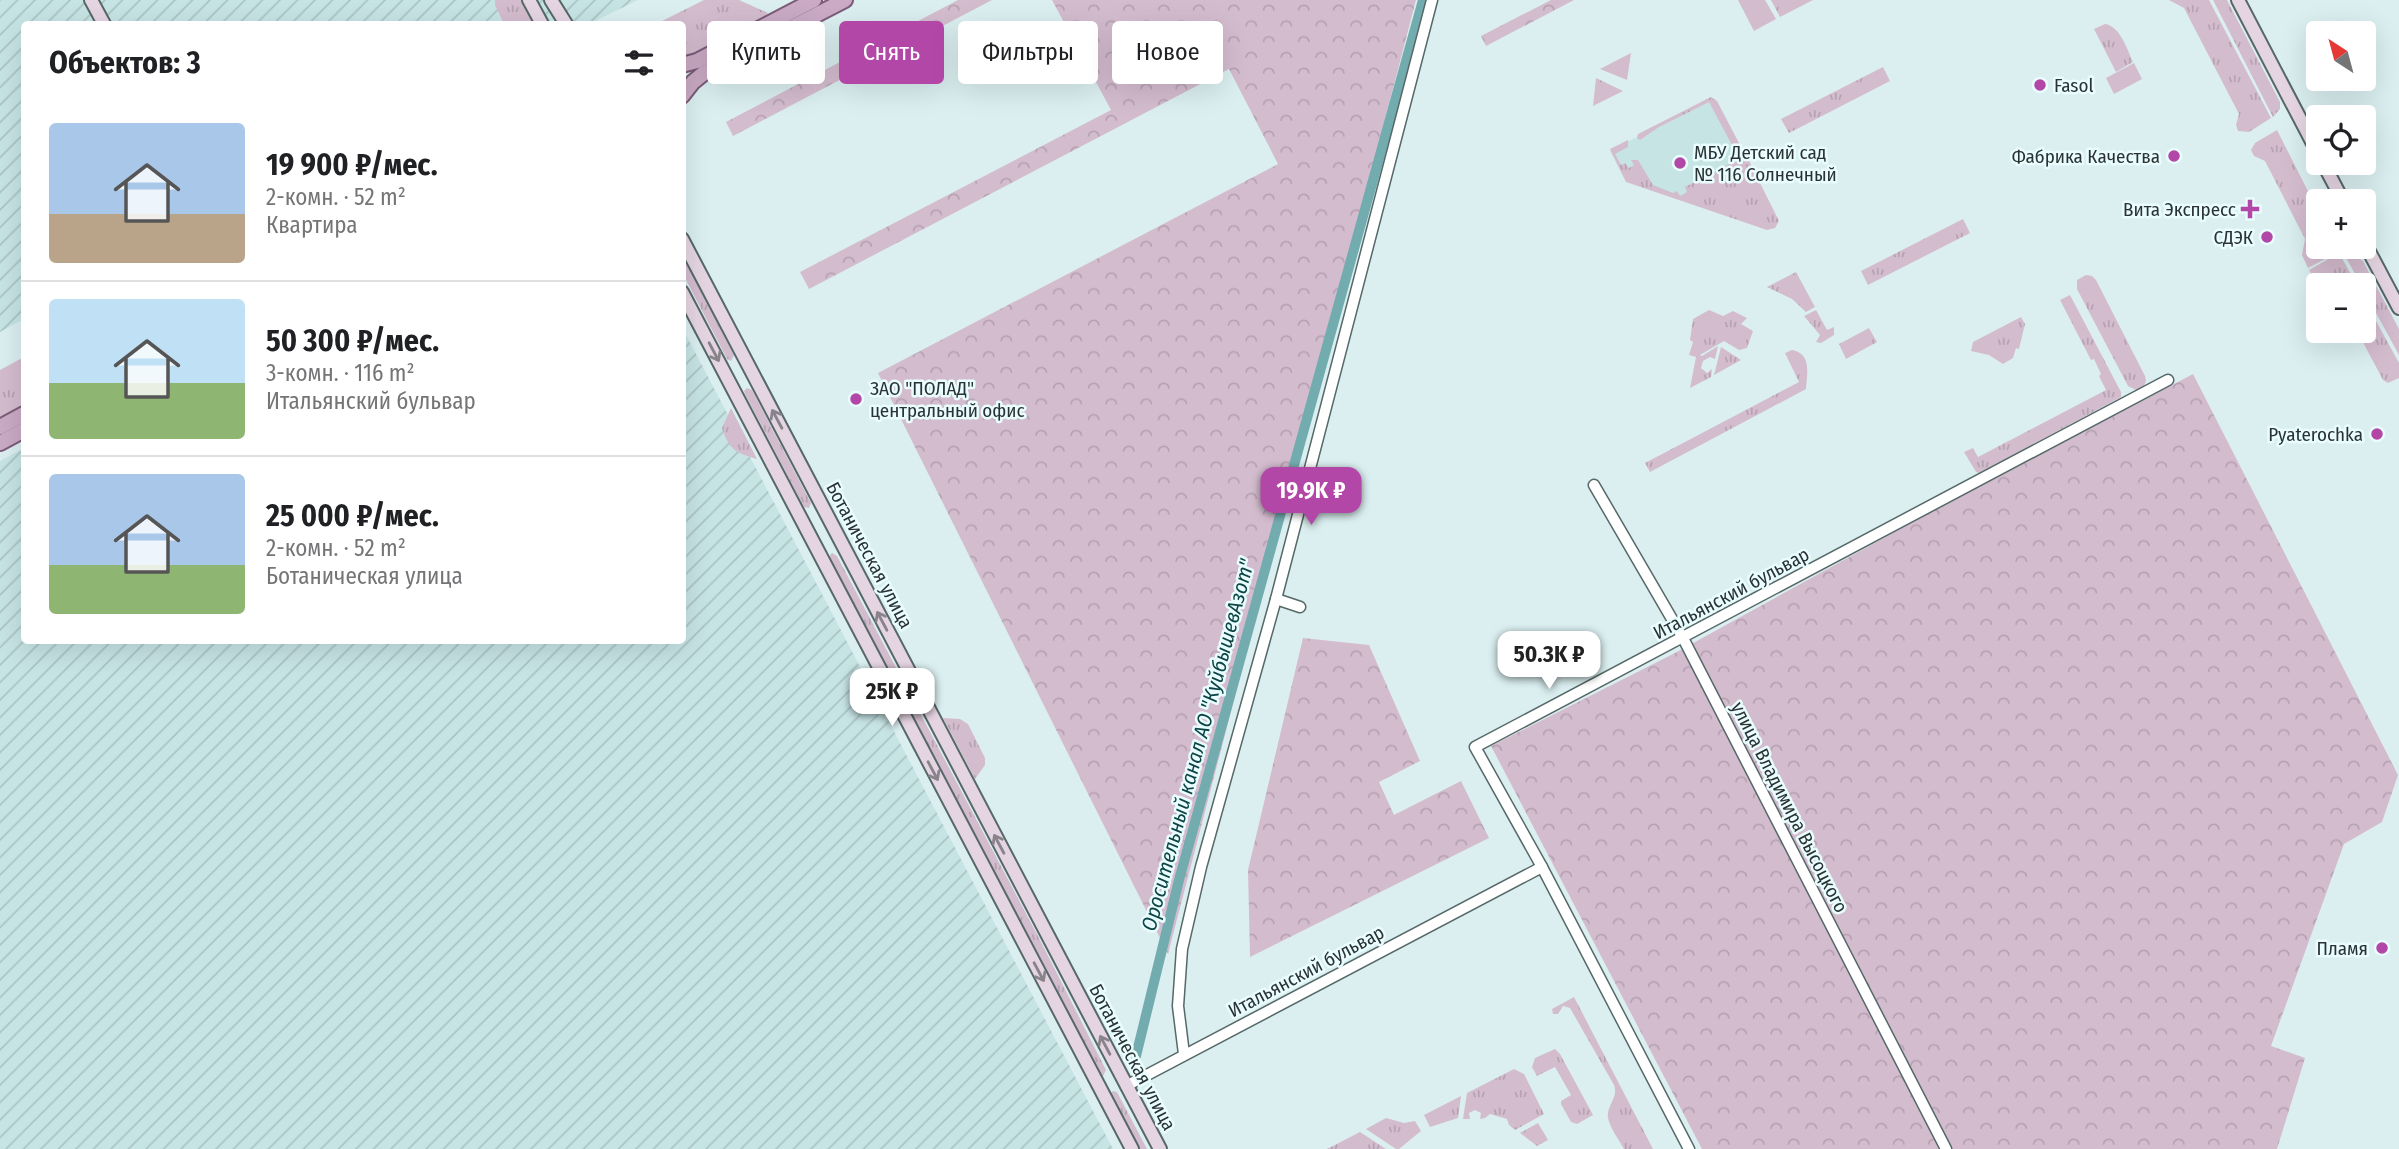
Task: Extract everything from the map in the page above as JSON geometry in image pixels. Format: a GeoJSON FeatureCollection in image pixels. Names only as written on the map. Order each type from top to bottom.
{"type":"FeatureCollection","features":[{"type":"Feature","properties":{"kind":"main road"},"geometry":{"type":"LineString","coordinates":[[91,0],[102,21]]}},
{"type":"Feature","properties":{"kind":"main road"},"geometry":{"type":"LineString","coordinates":[[529,0],[540,21]]}},
{"type":"Feature","properties":{"kind":"main road"},"geometry":{"type":"LineString","coordinates":[[551,0],[564,21]]}},
{"type":"Feature","properties":{"kind":"main road"},"geometry":{"type":"LineString","coordinates":[[686,64],[697,61],[814,0]]}},
{"type":"Feature","properties":{"kind":"main road"},"geometry":{"type":"LineString","coordinates":[[686,92],[704,73],[845,0]]}},
{"type":"Feature","properties":{"kind":"main road"},"geometry":{"type":"LineString","coordinates":[[2238,0],[2306,130]]}},
{"type":"Feature","properties":{"kind":"main road","name":"Ботаническая улица"},"geometry":{"type":"LineString","coordinates":[[686,247],[1160,1149]]}},
{"type":"Feature","properties":{"kind":"main road"},"geometry":{"type":"LineString","coordinates":[[2373,259],[2399,308]]}},
{"type":"Feature","properties":{"kind":"main road"},"geometry":{"type":"LineString","coordinates":[[686,300],[1132,1149]]}},
{"type":"Feature","properties":{"kind":"main road"},"geometry":{"type":"LineString","coordinates":[[731,384],[752,373]]}},
{"type":"Feature","properties":{"kind":"main road"},"geometry":{"type":"LineString","coordinates":[[0,427],[21,416]]}},
{"type":"Feature","properties":{"kind":"main road"},"geometry":{"type":"LineString","coordinates":[[0,443],[21,432]]}},
{"type":"Feature","properties":{"kind":"main road"},"geometry":{"type":"LineString","coordinates":[[809,533],[830,522]]}},
{"type":"Feature","properties":{"kind":"main road"},"geometry":{"type":"LineString","coordinates":[[1098,1086],[1123,1080]]}},
{"type":"Feature","properties":{"kind":"street"},"geometry":{"type":"LineString","coordinates":[[1184,1054],[1178,1006],[1182,949],[1201,867],[1276,599],[1432,0]]}},
{"type":"Feature","properties":{"kind":"street","name":"Итальянский бульвар"},"geometry":{"type":"LineString","coordinates":[[1123,1080],[1184,1054],[1542,867],[1475,747],[2168,380]]}},
{"type":"Feature","properties":{"kind":"street","name":"улица Владимира Высоцкого"},"geometry":{"type":"LineString","coordinates":[[1594,485],[1683,638],[1946,1149]]}},
{"type":"Feature","properties":{"kind":"street"},"geometry":{"type":"LineString","coordinates":[[1276,599],[1300,607]]}},
{"type":"Feature","properties":{"kind":"street"},"geometry":{"type":"LineString","coordinates":[[1542,867],[1689,1149]]}},
{"type":"Feature","properties":{"kind":"shaded area"},"geometry":{"type":"Polygon","coordinates":[[[0,0],[638,0],[595,21],[21,21],[21,321],[0,332],[0,0]]]}},
{"type":"Feature","properties":{"kind":"shaded area","name":"МБУ Детский сад № 116 Солнечный"},"geometry":{"type":"Polygon","coordinates":[[[1711,99],[1775,220],[1765,226],[1650,190],[1624,178],[1610,151],[1711,99]]]}},
{"type":"Feature","properties":{"kind":"shaded area"},"geometry":{"type":"Polygon","coordinates":[[[686,335],[1113,1149],[0,1149],[0,461],[21,450],[21,644],[686,644],[686,335]]]}},
{"type":"Feature","properties":{"kind":"green space"},"geometry":{"type":"Polygon","coordinates":[[[495,0],[527,0],[538,21],[503,21],[495,0]]]}},
{"type":"Feature","properties":{"kind":"green space"},"geometry":{"type":"Polygon","coordinates":[[[704,0],[739,0],[768,13],[757,21],[707,21],[707,47],[686,56],[686,21],[662,21],[704,0]]]}},
{"type":"Feature","properties":{"kind":"green space"},"geometry":{"type":"Polygon","coordinates":[[[958,0],[992,0],[944,25],[944,21],[918,21],[958,0]]]}},
{"type":"Feature","properties":{"kind":"green space"},"geometry":{"type":"Polygon","coordinates":[[[1052,0],[1416,0],[1168,954],[878,373],[1278,164],[1229,69],[1223,72],[1223,21],[1112,21],[1112,84],[1200,84],[809,289],[800,272],[1111,110],[1097,84],[1098,21],[1063,21],[1052,0]]]}},
{"type":"Feature","properties":{"kind":"green space"},"geometry":{"type":"Polygon","coordinates":[[[1551,0],[1574,0],[1486,46],[1481,36],[1551,0]]]}},
{"type":"Feature","properties":{"kind":"green space"},"geometry":{"type":"Polygon","coordinates":[[[1738,0],[1765,0],[1776,19],[1754,31],[1738,0]]]}},
{"type":"Feature","properties":{"kind":"green space"},"geometry":{"type":"Polygon","coordinates":[[[1771,0],[1813,0],[1780,17],[1771,0]]]}},
{"type":"Feature","properties":{"kind":"green space"},"geometry":{"type":"Polygon","coordinates":[[[2169,0],[2209,0],[2271,118],[2249,132],[2238,131],[2236,125],[2239,114],[2184,8],[2169,0]]]}},
{"type":"Feature","properties":{"kind":"green space"},"geometry":{"type":"Polygon","coordinates":[[[2213,0],[2227,0],[2280,102],[2280,109],[2273,117],[2213,0]]]}},
{"type":"Feature","properties":{"kind":"green space"},"geometry":{"type":"Polygon","coordinates":[[[2105,24],[2119,33],[2133,62],[2116,72],[2094,29],[2105,24]]]}},
{"type":"Feature","properties":{"kind":"green space"},"geometry":{"type":"Polygon","coordinates":[[[1631,53],[1627,80],[1600,69],[1631,53]]]}},
{"type":"Feature","properties":{"kind":"green space"},"geometry":{"type":"Polygon","coordinates":[[[839,63],[839,80],[733,136],[726,122],[798,84],[825,84],[825,70],[839,63]]]}},
{"type":"Feature","properties":{"kind":"green space"},"geometry":{"type":"Polygon","coordinates":[[[2134,63],[2142,79],[2114,94],[2106,78],[2134,63]]]}},
{"type":"Feature","properties":{"kind":"green space"},"geometry":{"type":"Polygon","coordinates":[[[1883,67],[1890,81],[1789,133],[1781,119],[1883,67]]]}},
{"type":"Feature","properties":{"kind":"green space"},"geometry":{"type":"Polygon","coordinates":[[[1596,78],[1623,91],[1593,106],[1596,78]]]}},
{"type":"Feature","properties":{"kind":"green space"},"geometry":{"type":"Polygon","coordinates":[[[1711,97],[1717,101],[1740,145],[1739,150],[1733,147],[1709,102],[1659,127],[1640,140],[1637,138],[1638,134],[1711,97]]]}},
{"type":"Feature","properties":{"kind":"green space"},"geometry":{"type":"Polygon","coordinates":[[[2277,130],[2307,189],[2306,259],[2325,259],[2308,268],[2302,255],[2305,239],[2265,161],[2254,156],[2251,150],[2255,143],[2277,130]]]}},
{"type":"Feature","properties":{"kind":"green space"},"geometry":{"type":"Polygon","coordinates":[[[1628,140],[1628,147],[1615,154],[1621,165],[1625,163],[1629,168],[1634,165],[1631,160],[1638,160],[1653,185],[1673,193],[1677,191],[1680,196],[1687,192],[1685,187],[1744,156],[1747,157],[1779,221],[1775,228],[1767,230],[1626,182],[1610,149],[1628,140]]]}},
{"type":"Feature","properties":{"kind":"green space"},"geometry":{"type":"Polygon","coordinates":[[[1963,219],[1970,233],[1868,285],[1861,271],[1963,219]]]}},
{"type":"Feature","properties":{"kind":"green space"},"geometry":{"type":"Polygon","coordinates":[[[2328,259],[2342,259],[2350,273],[2311,273],[2309,270],[2328,259]]]}},
{"type":"Feature","properties":{"kind":"green space"},"geometry":{"type":"Polygon","coordinates":[[[2347,259],[2360,259],[2369,273],[2354,273],[2347,259]]]}},
{"type":"Feature","properties":{"kind":"green space"},"geometry":{"type":"Polygon","coordinates":[[[686,263],[734,355],[731,361],[727,359],[686,280],[686,263]]]}},
{"type":"Feature","properties":{"kind":"green space"},"geometry":{"type":"Polygon","coordinates":[[[1796,272],[1815,307],[1806,312],[1792,299],[1767,287],[1796,272]]]}},
{"type":"Feature","properties":{"kind":"green space"},"geometry":{"type":"Polygon","coordinates":[[[2086,275],[2096,280],[2145,376],[2144,386],[2136,390],[2128,386],[2077,289],[2077,280],[2086,275]]]}},
{"type":"Feature","properties":{"kind":"green space"},"geometry":{"type":"Polygon","coordinates":[[[2376,286],[2399,329],[2399,355],[2376,313],[2376,286]]]}},
{"type":"Feature","properties":{"kind":"green space"},"geometry":{"type":"Polygon","coordinates":[[[2070,295],[2121,392],[2121,397],[1979,473],[1976,472],[1964,452],[1973,448],[1978,457],[2106,390],[2094,359],[2091,360],[2060,300],[2070,295]]]}},
{"type":"Feature","properties":{"kind":"green space"},"geometry":{"type":"Polygon","coordinates":[[[1709,310],[1723,316],[1733,311],[1747,318],[1741,324],[1753,331],[1747,348],[1739,350],[1724,341],[1700,355],[1718,346],[1715,359],[1710,357],[1703,361],[1701,368],[1707,373],[1712,369],[1711,377],[1690,388],[1696,357],[1689,355],[1693,342],[1690,340],[1693,319],[1709,310]]]}},
{"type":"Feature","properties":{"kind":"green space"},"geometry":{"type":"Polygon","coordinates":[[[1816,310],[1827,330],[1834,327],[1834,335],[1821,343],[1816,342],[1820,335],[1804,316],[1816,310]]]}},
{"type":"Feature","properties":{"kind":"green space"},"geometry":{"type":"Polygon","coordinates":[[[2021,317],[2025,324],[2019,349],[2016,348],[2013,358],[2003,364],[1989,355],[1971,351],[1973,342],[2021,317]]]}},
{"type":"Feature","properties":{"kind":"green space"},"geometry":{"type":"Polygon","coordinates":[[[2376,321],[2399,363],[2399,378],[2388,383],[2383,380],[2363,343],[2376,343],[2376,321]]]}},
{"type":"Feature","properties":{"kind":"green space"},"geometry":{"type":"Polygon","coordinates":[[[1869,328],[1877,342],[1846,359],[1839,344],[1869,328]]]}},
{"type":"Feature","properties":{"kind":"green space"},"geometry":{"type":"Polygon","coordinates":[[[1721,347],[1741,360],[1714,375],[1721,347]]]}},
{"type":"Feature","properties":{"kind":"green space"},"geometry":{"type":"Polygon","coordinates":[[[1792,350],[1803,356],[1807,365],[1806,389],[1650,472],[1645,463],[1799,382],[1785,353],[1792,350]]]}},
{"type":"Feature","properties":{"kind":"green space"},"geometry":{"type":"Polygon","coordinates":[[[21,359],[21,406],[0,417],[0,370],[21,359]]]}},
{"type":"Feature","properties":{"kind":"green space"},"geometry":{"type":"Polygon","coordinates":[[[2193,374],[2398,775],[2382,822],[2344,844],[2271,1046],[2305,1058],[2277,1149],[1702,1149],[1491,746],[1675,653],[1922,517],[2193,374]]]}},
{"type":"Feature","properties":{"kind":"green space"},"geometry":{"type":"Polygon","coordinates":[[[747,388],[752,390],[811,503],[809,508],[804,507],[745,394],[747,388]]]}},
{"type":"Feature","properties":{"kind":"green space"},"geometry":{"type":"Polygon","coordinates":[[[731,408],[757,459],[739,452],[727,441],[722,428],[731,408]]]}},
{"type":"Feature","properties":{"kind":"green space"},"geometry":{"type":"Polygon","coordinates":[[[832,553],[837,556],[1039,938],[1106,1070],[1103,1076],[1096,1074],[965,815],[828,559],[832,553]]]}},
{"type":"Feature","properties":{"kind":"green space"},"geometry":{"type":"Polygon","coordinates":[[[1303,638],[1369,645],[1420,761],[1379,782],[1394,815],[1461,781],[1489,838],[1250,957],[1248,870],[1303,638]]]}},
{"type":"Feature","properties":{"kind":"green space"},"geometry":{"type":"Polygon","coordinates":[[[943,718],[960,719],[968,724],[985,758],[985,765],[975,779],[943,718]]]}},
{"type":"Feature","properties":{"kind":"green space"},"geometry":{"type":"Polygon","coordinates":[[[1574,997],[1653,1149],[1624,1149],[1613,1130],[1608,1114],[1615,1094],[1614,1085],[1570,1008],[1563,1006],[1558,1014],[1553,1014],[1552,1009],[1574,997]]]}},
{"type":"Feature","properties":{"kind":"green space"},"geometry":{"type":"Polygon","coordinates":[[[1555,1049],[1593,1115],[1577,1124],[1571,1122],[1561,1104],[1561,1101],[1571,1095],[1555,1067],[1537,1076],[1532,1067],[1535,1058],[1555,1049]]]}},
{"type":"Feature","properties":{"kind":"green space"},"geometry":{"type":"Polygon","coordinates":[[[1514,1069],[1524,1074],[1544,1114],[1515,1130],[1507,1119],[1490,1114],[1480,1119],[1481,1113],[1475,1110],[1469,1113],[1470,1119],[1463,1119],[1467,1093],[1514,1069]]]}},
{"type":"Feature","properties":{"kind":"green space"},"geometry":{"type":"Polygon","coordinates":[[[1117,1092],[1147,1149],[1136,1149],[1110,1094],[1117,1092]]]}},
{"type":"Feature","properties":{"kind":"green space"},"geometry":{"type":"Polygon","coordinates":[[[1461,1096],[1458,1118],[1430,1127],[1424,1115],[1461,1096]]]}},
{"type":"Feature","properties":{"kind":"green space"},"geometry":{"type":"Polygon","coordinates":[[[1386,1118],[1404,1123],[1415,1121],[1421,1131],[1396,1149],[1366,1129],[1386,1118]]]}},
{"type":"Feature","properties":{"kind":"green space"},"geometry":{"type":"Polygon","coordinates":[[[1538,1123],[1548,1140],[1537,1146],[1520,1133],[1538,1123]]]}},
{"type":"Feature","properties":{"kind":"green space"},"geometry":{"type":"Polygon","coordinates":[[[1360,1132],[1386,1149],[1327,1149],[1360,1132]]]}},
{"type":"Feature","properties":{"kind":"waterway","name":"Оросительный канал АО \"КуйбышевАзот\""},"geometry":{"type":"LineString","coordinates":[[1136,1056],[1179,880],[1423,0]]}},
{"type":"Feature","properties":{"kind":"place","name":"Fasol"},"geometry":{"type":"Point","coordinates":[2040,85]}},
{"type":"Feature","properties":{"kind":"place","name":"Фабрика Качества"},"geometry":{"type":"Point","coordinates":[2174,156]}},
{"type":"Feature","properties":{"kind":"place","name":"МБУ Детский сад № 116 Солнечный"},"geometry":{"type":"Point","coordinates":[1680,163]}},
{"type":"Feature","properties":{"kind":"place","name":"Вита Экспресс"},"geometry":{"type":"Point","coordinates":[2250,209]}},
{"type":"Feature","properties":{"kind":"place","name":"СДЭК"},"geometry":{"type":"Point","coordinates":[2267,237]}},
{"type":"Feature","properties":{"kind":"place","name":"ЗАО \"ПОЛАД\" центральный офис"},"geometry":{"type":"Point","coordinates":[856,399]}},
{"type":"Feature","properties":{"kind":"place","name":"Pyaterochka"},"geometry":{"type":"Point","coordinates":[2377,434]}},
{"type":"Feature","properties":{"kind":"place","name":"Пламя"},"geometry":{"type":"Point","coordinates":[2382,948]}}]}
